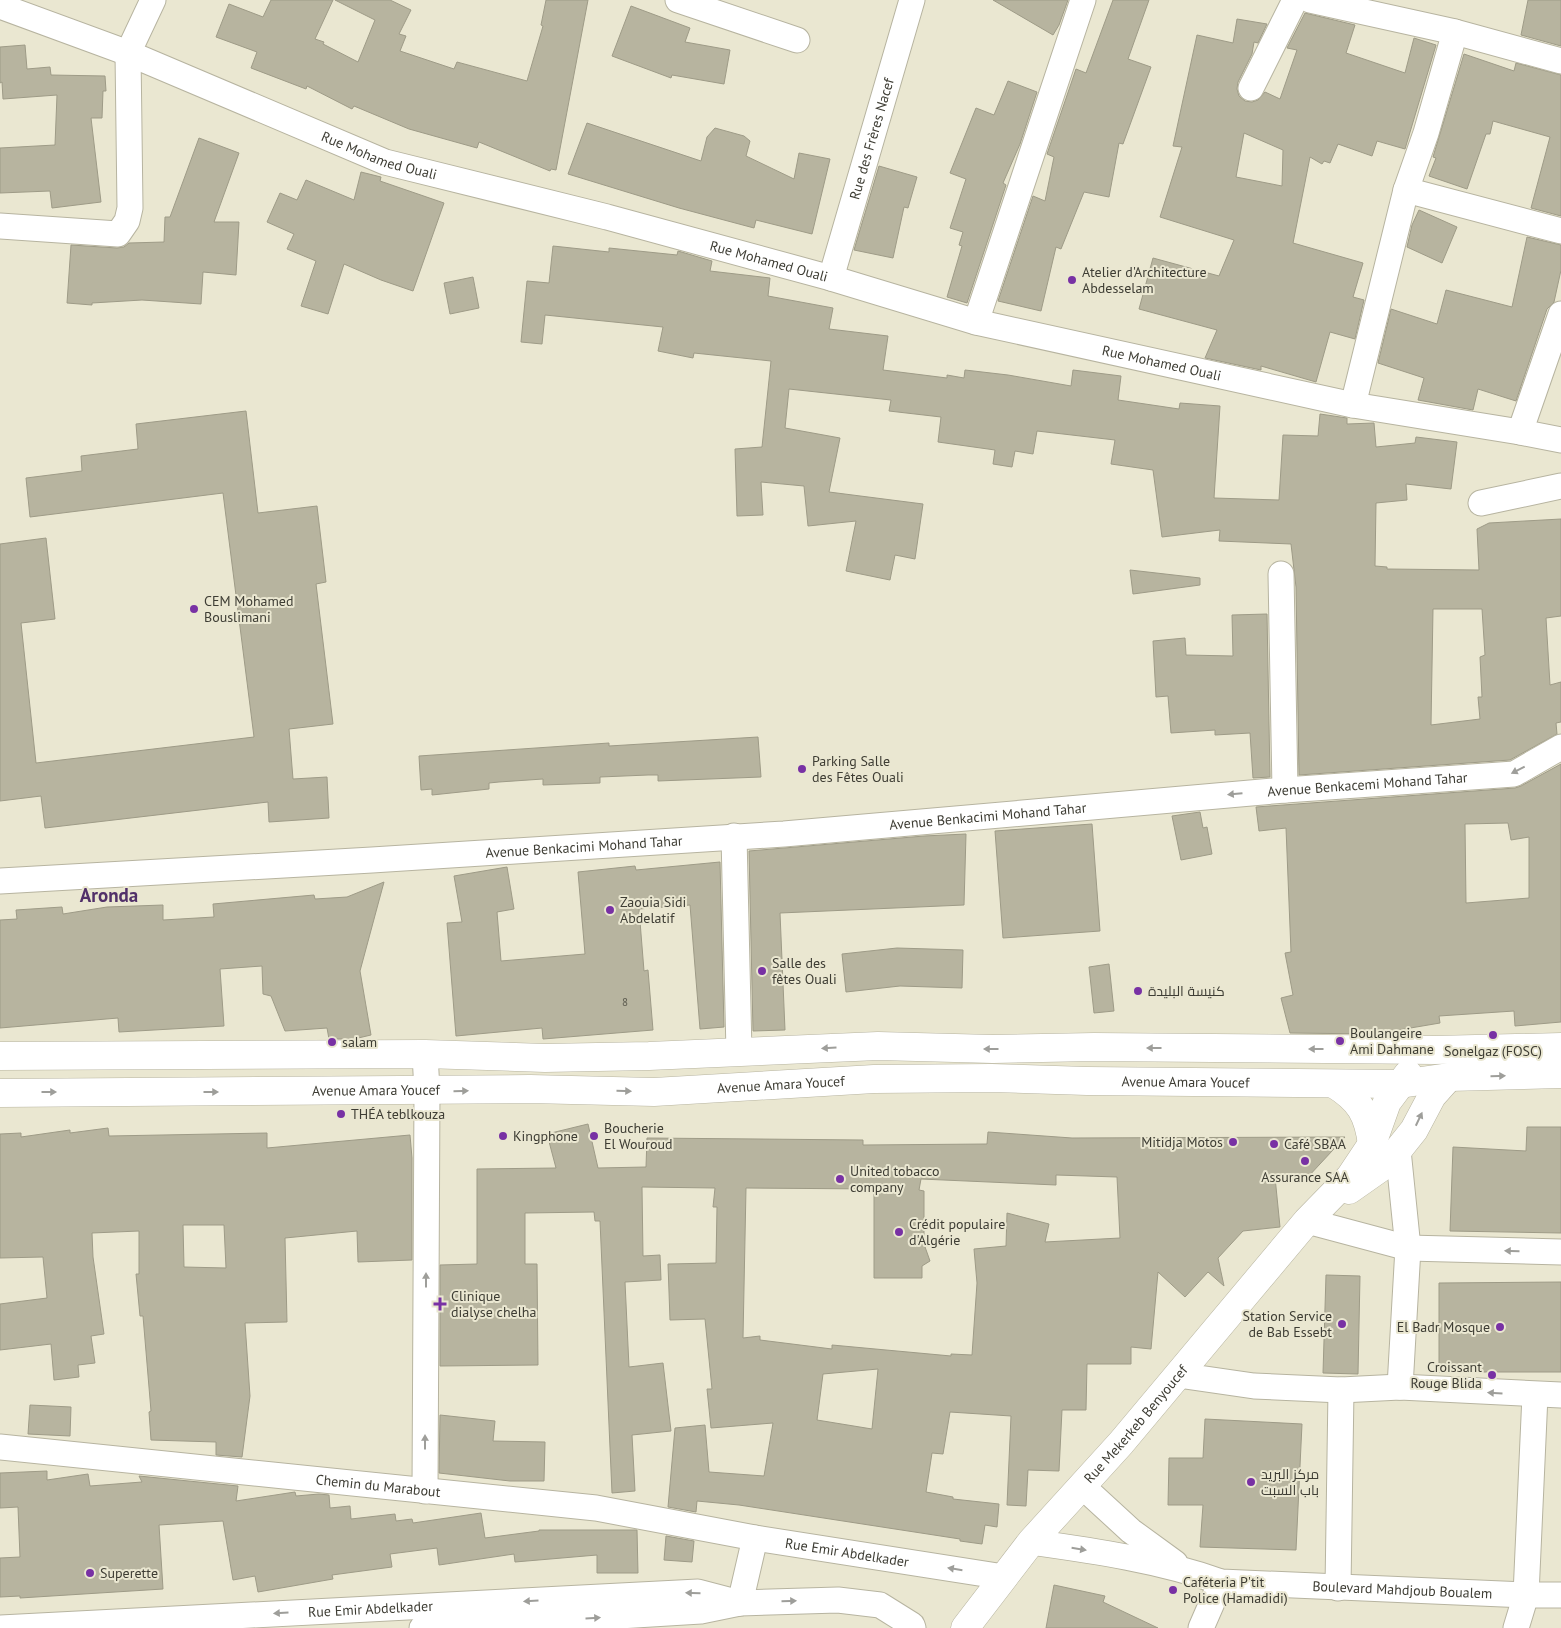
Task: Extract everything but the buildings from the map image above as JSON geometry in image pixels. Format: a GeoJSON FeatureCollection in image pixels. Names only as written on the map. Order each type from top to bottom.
{"type":"FeatureCollection","features":[{"type":"Feature","properties":{"kind":"main road"},"geometry":{"type":"LineString","coordinates":[[0,1056],[425,1054],[545,1058],[649,1056],[878,1046],[993,1049],[1094,1047],[1435,1050],[1561,1047]]}},
{"type":"Feature","properties":{"kind":"main road"},"geometry":{"type":"LineString","coordinates":[[1307,1221],[1350,1177],[1372,1144],[1387,1102],[1413,1067],[1435,1050]]}},
{"type":"Feature","properties":{"kind":"main road","name":"Avenue Amara Youcef"},"geometry":{"type":"LineString","coordinates":[[0,1093],[530,1089],[654,1092],[874,1078],[1400,1084],[1449,1077],[1561,1074]]}},
{"type":"Feature","properties":{"kind":"main road"},"geometry":{"type":"LineString","coordinates":[[1307,1221],[1386,1164],[1414,1130],[1432,1096],[1449,1077]]}},
{"type":"Feature","properties":{"kind":"main road"},"geometry":{"type":"LineString","coordinates":[[1334,1084],[1349,1094],[1362,1108],[1369,1125],[1372,1144]]}},
{"type":"Feature","properties":{"kind":"main road","name":"Rue Mekerkeb Benyoucef"},"geometry":{"type":"LineString","coordinates":[[965,1628],[1031,1542],[1178,1376],[1307,1221]]}},
{"type":"Feature","properties":{"kind":"street"},"geometry":{"type":"LineString","coordinates":[[0,226],[118,234],[128,221],[130,208],[128,53],[153,0]]}},
{"type":"Feature","properties":{"kind":"street"},"geometry":{"type":"LineString","coordinates":[[678,0],[797,40]]}},
{"type":"Feature","properties":{"kind":"street","name":"Rue des Frères Nacef"},"geometry":{"type":"LineString","coordinates":[[831,278],[912,0]]}},
{"type":"Feature","properties":{"kind":"street"},"geometry":{"type":"LineString","coordinates":[[976,322],[1083,0]]}},
{"type":"Feature","properties":{"kind":"street"},"geometry":{"type":"LineString","coordinates":[[1251,88],[1295,0]]}},
{"type":"Feature","properties":{"kind":"street"},"geometry":{"type":"LineString","coordinates":[[1310,0],[1455,32],[1561,61]]}},
{"type":"Feature","properties":{"kind":"street","name":"Rue Mohamed Ouali"},"geometry":{"type":"LineString","coordinates":[[0,6],[128,53],[385,162],[607,217],[831,278],[976,322],[1353,405],[1561,440]]}},
{"type":"Feature","properties":{"kind":"street"},"geometry":{"type":"LineString","coordinates":[[1353,405],[1406,190],[1426,133],[1455,32]]}},
{"type":"Feature","properties":{"kind":"street"},"geometry":{"type":"LineString","coordinates":[[1406,190],[1561,231]]}},
{"type":"Feature","properties":{"kind":"street"},"geometry":{"type":"LineString","coordinates":[[1520,432],[1561,314]]}},
{"type":"Feature","properties":{"kind":"street"},"geometry":{"type":"LineString","coordinates":[[1481,503],[1561,486]]}},
{"type":"Feature","properties":{"kind":"street"},"geometry":{"type":"LineString","coordinates":[[1281,574],[1285,790]]}},
{"type":"Feature","properties":{"kind":"street","name":"Avenue Benkacemi Mohand Tahar"},"geometry":{"type":"LineString","coordinates":[[1168,800],[1514,774],[1561,747]]}},
{"type":"Feature","properties":{"kind":"street","name":"Avenue Benkacimi Mohand Tahar"},"geometry":{"type":"LineString","coordinates":[[0,881],[794,833],[1168,800]]}},
{"type":"Feature","properties":{"kind":"street"},"geometry":{"type":"LineString","coordinates":[[734,836],[739,1052]]}},
{"type":"Feature","properties":{"kind":"street"},"geometry":{"type":"LineString","coordinates":[[425,1054],[427,1091],[425,1491]]}},
{"type":"Feature","properties":{"kind":"street"},"geometry":{"type":"LineString","coordinates":[[1398,1150],[1408,1248],[1400,1387]]}},
{"type":"Feature","properties":{"kind":"street"},"geometry":{"type":"LineString","coordinates":[[1307,1221],[1408,1248],[1561,1252]]}},
{"type":"Feature","properties":{"kind":"street"},"geometry":{"type":"LineString","coordinates":[[1178,1376],[1254,1386],[1341,1390],[1400,1387],[1561,1395]]}},
{"type":"Feature","properties":{"kind":"street"},"geometry":{"type":"LineString","coordinates":[[1338,1588],[1341,1390]]}},
{"type":"Feature","properties":{"kind":"street"},"geometry":{"type":"LineString","coordinates":[[1516,1628],[1526,1595],[1535,1395]]}},
{"type":"Feature","properties":{"kind":"street","name":"Chemin du Marabout"},"geometry":{"type":"LineString","coordinates":[[0,1446],[596,1508],[755,1538]]}},
{"type":"Feature","properties":{"kind":"street","name":"Boulevard Mahdjoub Boualem"},"geometry":{"type":"LineString","coordinates":[[1082,1486],[1131,1531],[1186,1570]]}},
{"type":"Feature","properties":{"kind":"street"},"geometry":{"type":"LineString","coordinates":[[755,1538],[740,1603],[838,1600],[880,1605],[912,1625],[913,1628]]}},
{"type":"Feature","properties":{"kind":"street","name":"Rue Emir Abdelkader"},"geometry":{"type":"LineString","coordinates":[[755,1538],[1004,1577]]}},
{"type":"Feature","properties":{"kind":"street","name":"Boulevard Mahdjoub Boualem"},"geometry":{"type":"LineString","coordinates":[[1031,1542],[1109,1554],[1186,1570],[1220,1582],[1338,1588],[1561,1595]]}},
{"type":"Feature","properties":{"kind":"street"},"geometry":{"type":"LineString","coordinates":[[1201,1628],[1220,1582]]}},
{"type":"Feature","properties":{"kind":"street","name":"Rue Emir Abdelkader"},"geometry":{"type":"LineString","coordinates":[[0,1628],[225,1622],[698,1592],[740,1603]]}},
{"type":"Feature","properties":{"kind":"street","name":"Rue Emir Abdelkader"},"geometry":{"type":"LineString","coordinates":[[422,1628],[701,1611],[740,1603]]}},
{"type":"Feature","properties":{"kind":"place","name":"Atelier d'Architecture Abdesselam"},"geometry":{"type":"Point","coordinates":[1072,280]}},
{"type":"Feature","properties":{"kind":"place","name":"CEM Mohamed Bouslimani"},"geometry":{"type":"Point","coordinates":[194,609]}},
{"type":"Feature","properties":{"kind":"place","name":"Parking Salle des Fêtes Ouali"},"geometry":{"type":"Point","coordinates":[802,769]}},
{"type":"Feature","properties":{"kind":"place","name":"Zaouia Sidi Abdelatif"},"geometry":{"type":"Point","coordinates":[610,910]}},
{"type":"Feature","properties":{"kind":"place","name":"Salle des fêtes Ouali"},"geometry":{"type":"Point","coordinates":[762,971]}},
{"type":"Feature","properties":{"kind":"place","name":"كنيسة البليدة"},"geometry":{"type":"Point","coordinates":[1138,991]}},
{"type":"Feature","properties":{"kind":"place","name":"Sonelgaz (FOSC)"},"geometry":{"type":"Point","coordinates":[1493,1035]}},
{"type":"Feature","properties":{"kind":"place","name":"Boulangeire Ami Dahmane"},"geometry":{"type":"Point","coordinates":[1340,1041]}},
{"type":"Feature","properties":{"kind":"place","name":"salam"},"geometry":{"type":"Point","coordinates":[332,1042]}},
{"type":"Feature","properties":{"kind":"place","name":"THÉA teblkouza"},"geometry":{"type":"Point","coordinates":[341,1114]}},
{"type":"Feature","properties":{"kind":"place","name":"Kingphone"},"geometry":{"type":"Point","coordinates":[503,1136]}},
{"type":"Feature","properties":{"kind":"place","name":"Boucherie El Wouroud"},"geometry":{"type":"Point","coordinates":[594,1136]}},
{"type":"Feature","properties":{"kind":"place","name":"Mitidja Motos"},"geometry":{"type":"Point","coordinates":[1233,1142]}},
{"type":"Feature","properties":{"kind":"place","name":"Café SBAA"},"geometry":{"type":"Point","coordinates":[1274,1144]}},
{"type":"Feature","properties":{"kind":"place","name":"Assurance SAA"},"geometry":{"type":"Point","coordinates":[1305,1161]}},
{"type":"Feature","properties":{"kind":"place","name":"United tobacco company"},"geometry":{"type":"Point","coordinates":[840,1179]}},
{"type":"Feature","properties":{"kind":"place","name":"Crédit populaire d'Algérie"},"geometry":{"type":"Point","coordinates":[899,1232]}},
{"type":"Feature","properties":{"kind":"place","name":"Clinique dialyse chelha"},"geometry":{"type":"Point","coordinates":[440,1304]}},
{"type":"Feature","properties":{"kind":"place","name":"Station Service de Bab Essebt"},"geometry":{"type":"Point","coordinates":[1342,1324]}},
{"type":"Feature","properties":{"kind":"place","name":"El Badr Mosque"},"geometry":{"type":"Point","coordinates":[1500,1327]}},
{"type":"Feature","properties":{"kind":"place","name":"Croissant Rouge Blida"},"geometry":{"type":"Point","coordinates":[1492,1375]}},
{"type":"Feature","properties":{"kind":"place","name":"مركز البريد باب السبت"},"geometry":{"type":"Point","coordinates":[1251,1482]}},
{"type":"Feature","properties":{"kind":"place","name":"Superette"},"geometry":{"type":"Point","coordinates":[90,1573]}},
{"type":"Feature","properties":{"kind":"place","name":"Caféteria P'tit Police (Hamadidi)"},"geometry":{"type":"Point","coordinates":[1173,1590]}},
{"type":"Feature","properties":{"kind":"district","name":"Aronda"},"geometry":{"type":"Point","coordinates":[109,895]}}]}
